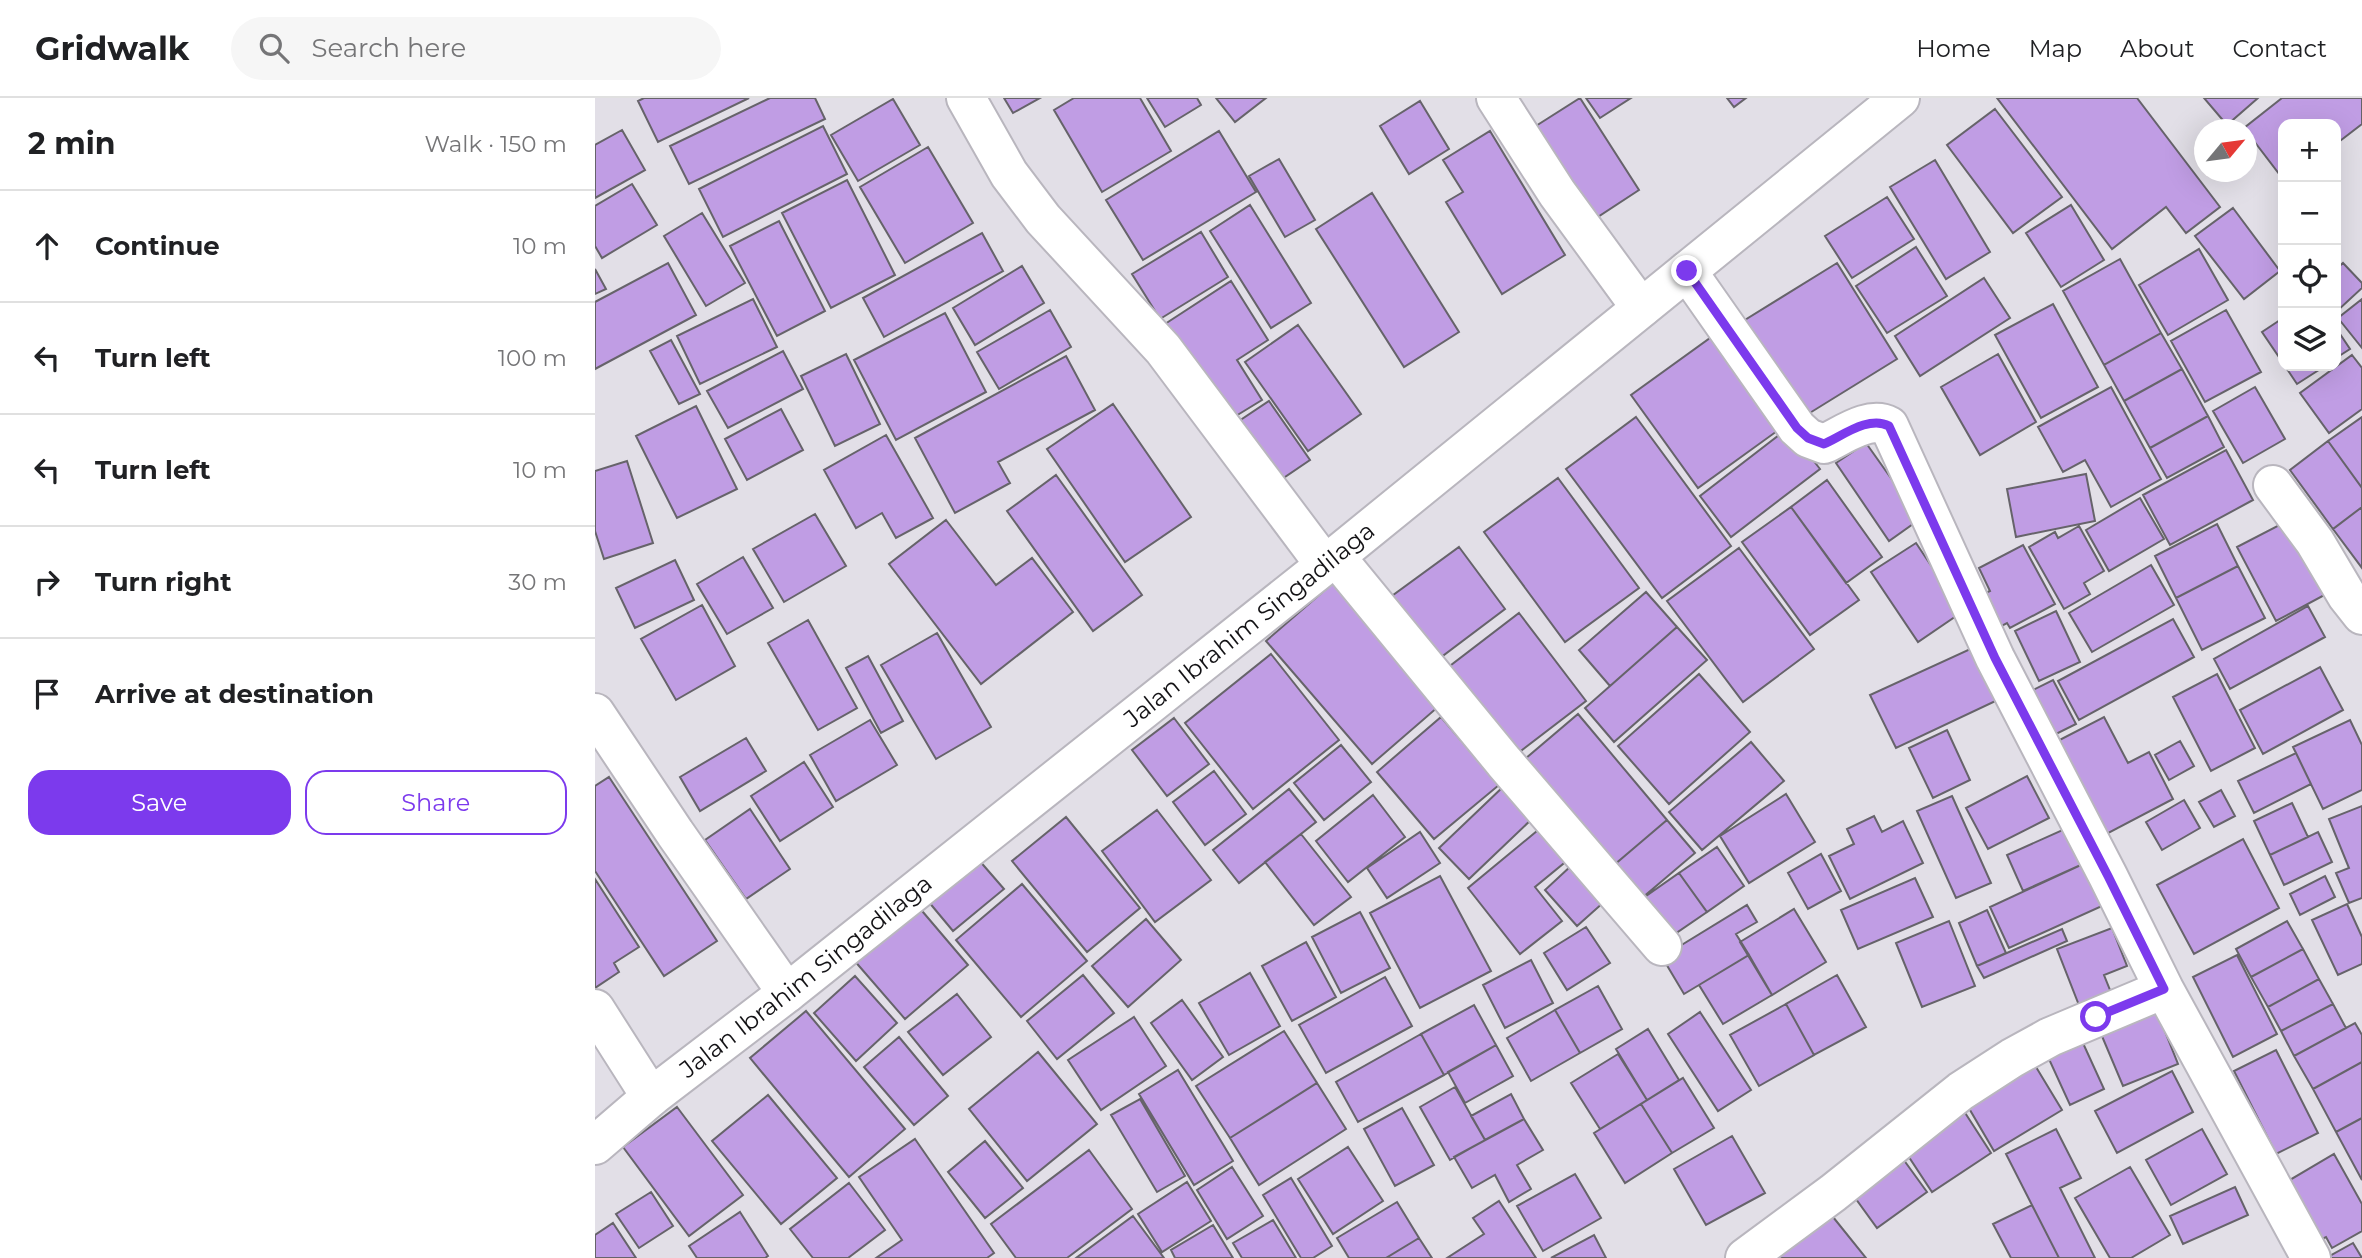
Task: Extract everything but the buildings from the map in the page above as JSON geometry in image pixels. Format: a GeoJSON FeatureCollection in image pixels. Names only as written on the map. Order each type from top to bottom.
{"type":"FeatureCollection","features":[{"type":"Feature","properties":{"kind":"main road"},"geometry":{"type":"LineString","coordinates":[[966,98],[1009,174],[1043,219],[1163,349],[1330,560],[1662,946]]}},
{"type":"Feature","properties":{"kind":"main road"},"geometry":{"type":"LineString","coordinates":[[1496,98],[1557,193],[1641,308]]}},
{"type":"Feature","properties":{"kind":"main road","name":"Jalan Ibrahim Singadilaga"},"geometry":{"type":"LineString","coordinates":[[595,1145],[650,1097],[786,993],[1330,560],[1900,98]]}},
{"type":"Feature","properties":{"kind":"main road"},"geometry":{"type":"LineString","coordinates":[[1687,271],[1797,428],[1808,438],[1824,444],[1872,422],[1882,422],[1889,426],[1995,658],[2164,989],[2311,1258]]}},
{"type":"Feature","properties":{"kind":"main road"},"geometry":{"type":"LineString","coordinates":[[2273,485],[2315,542],[2347,596],[2362,615]]}},
{"type":"Feature","properties":{"kind":"main road"},"geometry":{"type":"LineString","coordinates":[[595,713],[786,993]]}},
{"type":"Feature","properties":{"kind":"main road"},"geometry":{"type":"LineString","coordinates":[[1745,1258],[1833,1193],[1961,1091],[2012,1058],[2050,1037],[2164,989]]}},
{"type":"Feature","properties":{"kind":"main road"},"geometry":{"type":"LineString","coordinates":[[595,1009],[650,1097]]}},
{"type":"Feature","properties":{"kind":"route"},"geometry":{"type":"LineString","coordinates":[[1687,271],[1797,428],[1808,438],[1824,444],[1872,422],[1882,422],[1889,426],[1995,658],[2164,989],[2096,1017]]}}]}
